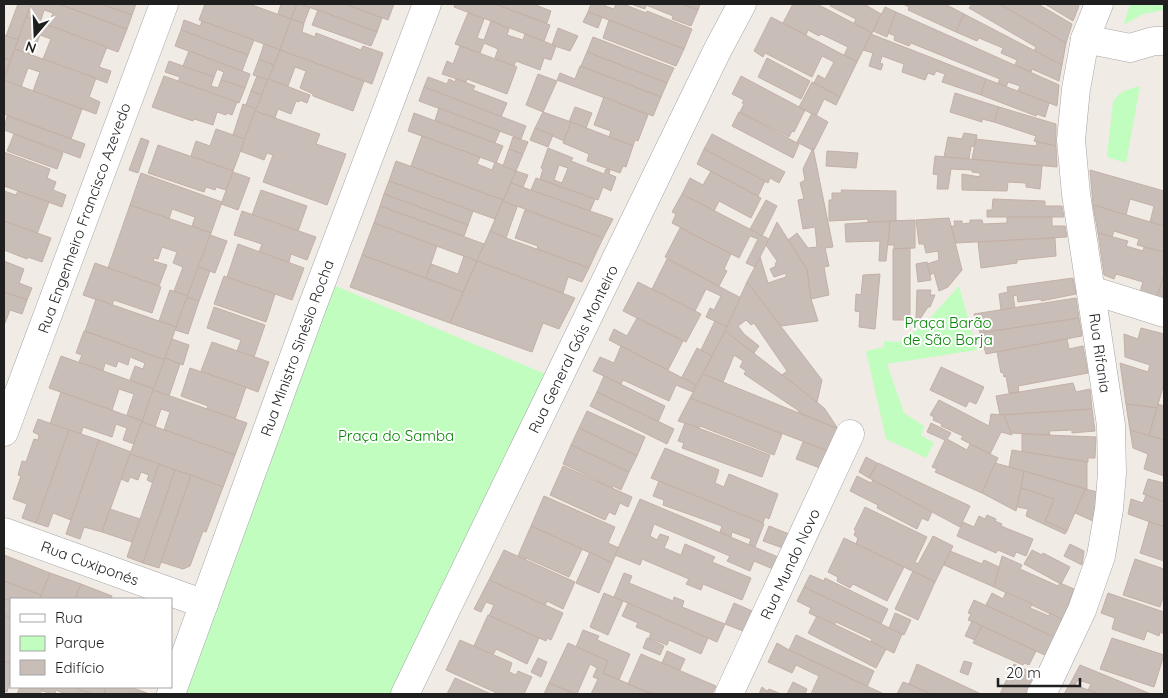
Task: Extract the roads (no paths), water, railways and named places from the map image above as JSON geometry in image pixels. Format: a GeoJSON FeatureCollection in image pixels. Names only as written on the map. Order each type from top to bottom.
{"type":"FeatureCollection","features":[{"type":"Feature","properties":{"kind":"street","name":"Rua Engenheiro Francisco Azevedo"},"geometry":{"type":"LineString","coordinates":[[4,432],[164,4]]}},
{"type":"Feature","properties":{"kind":"street","name":"Rua Ministro Sinésio Rocha"},"geometry":{"type":"LineString","coordinates":[[170,694],[312,307],[427,4]]}},
{"type":"Feature","properties":{"kind":"street","name":"Rua General Góis Monteiro"},"geometry":{"type":"LineString","coordinates":[[405,694],[717,51],[742,4]]}},
{"type":"Feature","properties":{"kind":"street","name":"Rua Rifania"},"geometry":{"type":"LineString","coordinates":[[1041,694],[1082,610],[1101,556],[1109,509],[1112,473],[1110,425],[1076,194],[1071,140],[1076,89],[1085,40],[1099,4]]}},
{"type":"Feature","properties":{"kind":"street"},"geometry":{"type":"LineString","coordinates":[[1085,40],[1130,48],[1154,42],[1164,42]]}},
{"type":"Feature","properties":{"kind":"street"},"geometry":{"type":"LineString","coordinates":[[1091,290],[1164,313]]}},
{"type":"Feature","properties":{"kind":"street","name":"Rua Mundo Novo"},"geometry":{"type":"LineString","coordinates":[[729,694],[850,434]]}},
{"type":"Feature","properties":{"kind":"street","name":"Rua Cuxiponés"},"geometry":{"type":"LineString","coordinates":[[4,532],[204,604]]}},
{"type":"Feature","properties":{"kind":"park label","name":"Praça Barão de São Borja"},"geometry":{"type":"Point","coordinates":[948,330]}},
{"type":"Feature","properties":{"kind":"park label","name":"Praça do Samba"},"geometry":{"type":"Point","coordinates":[396,435]}}]}
